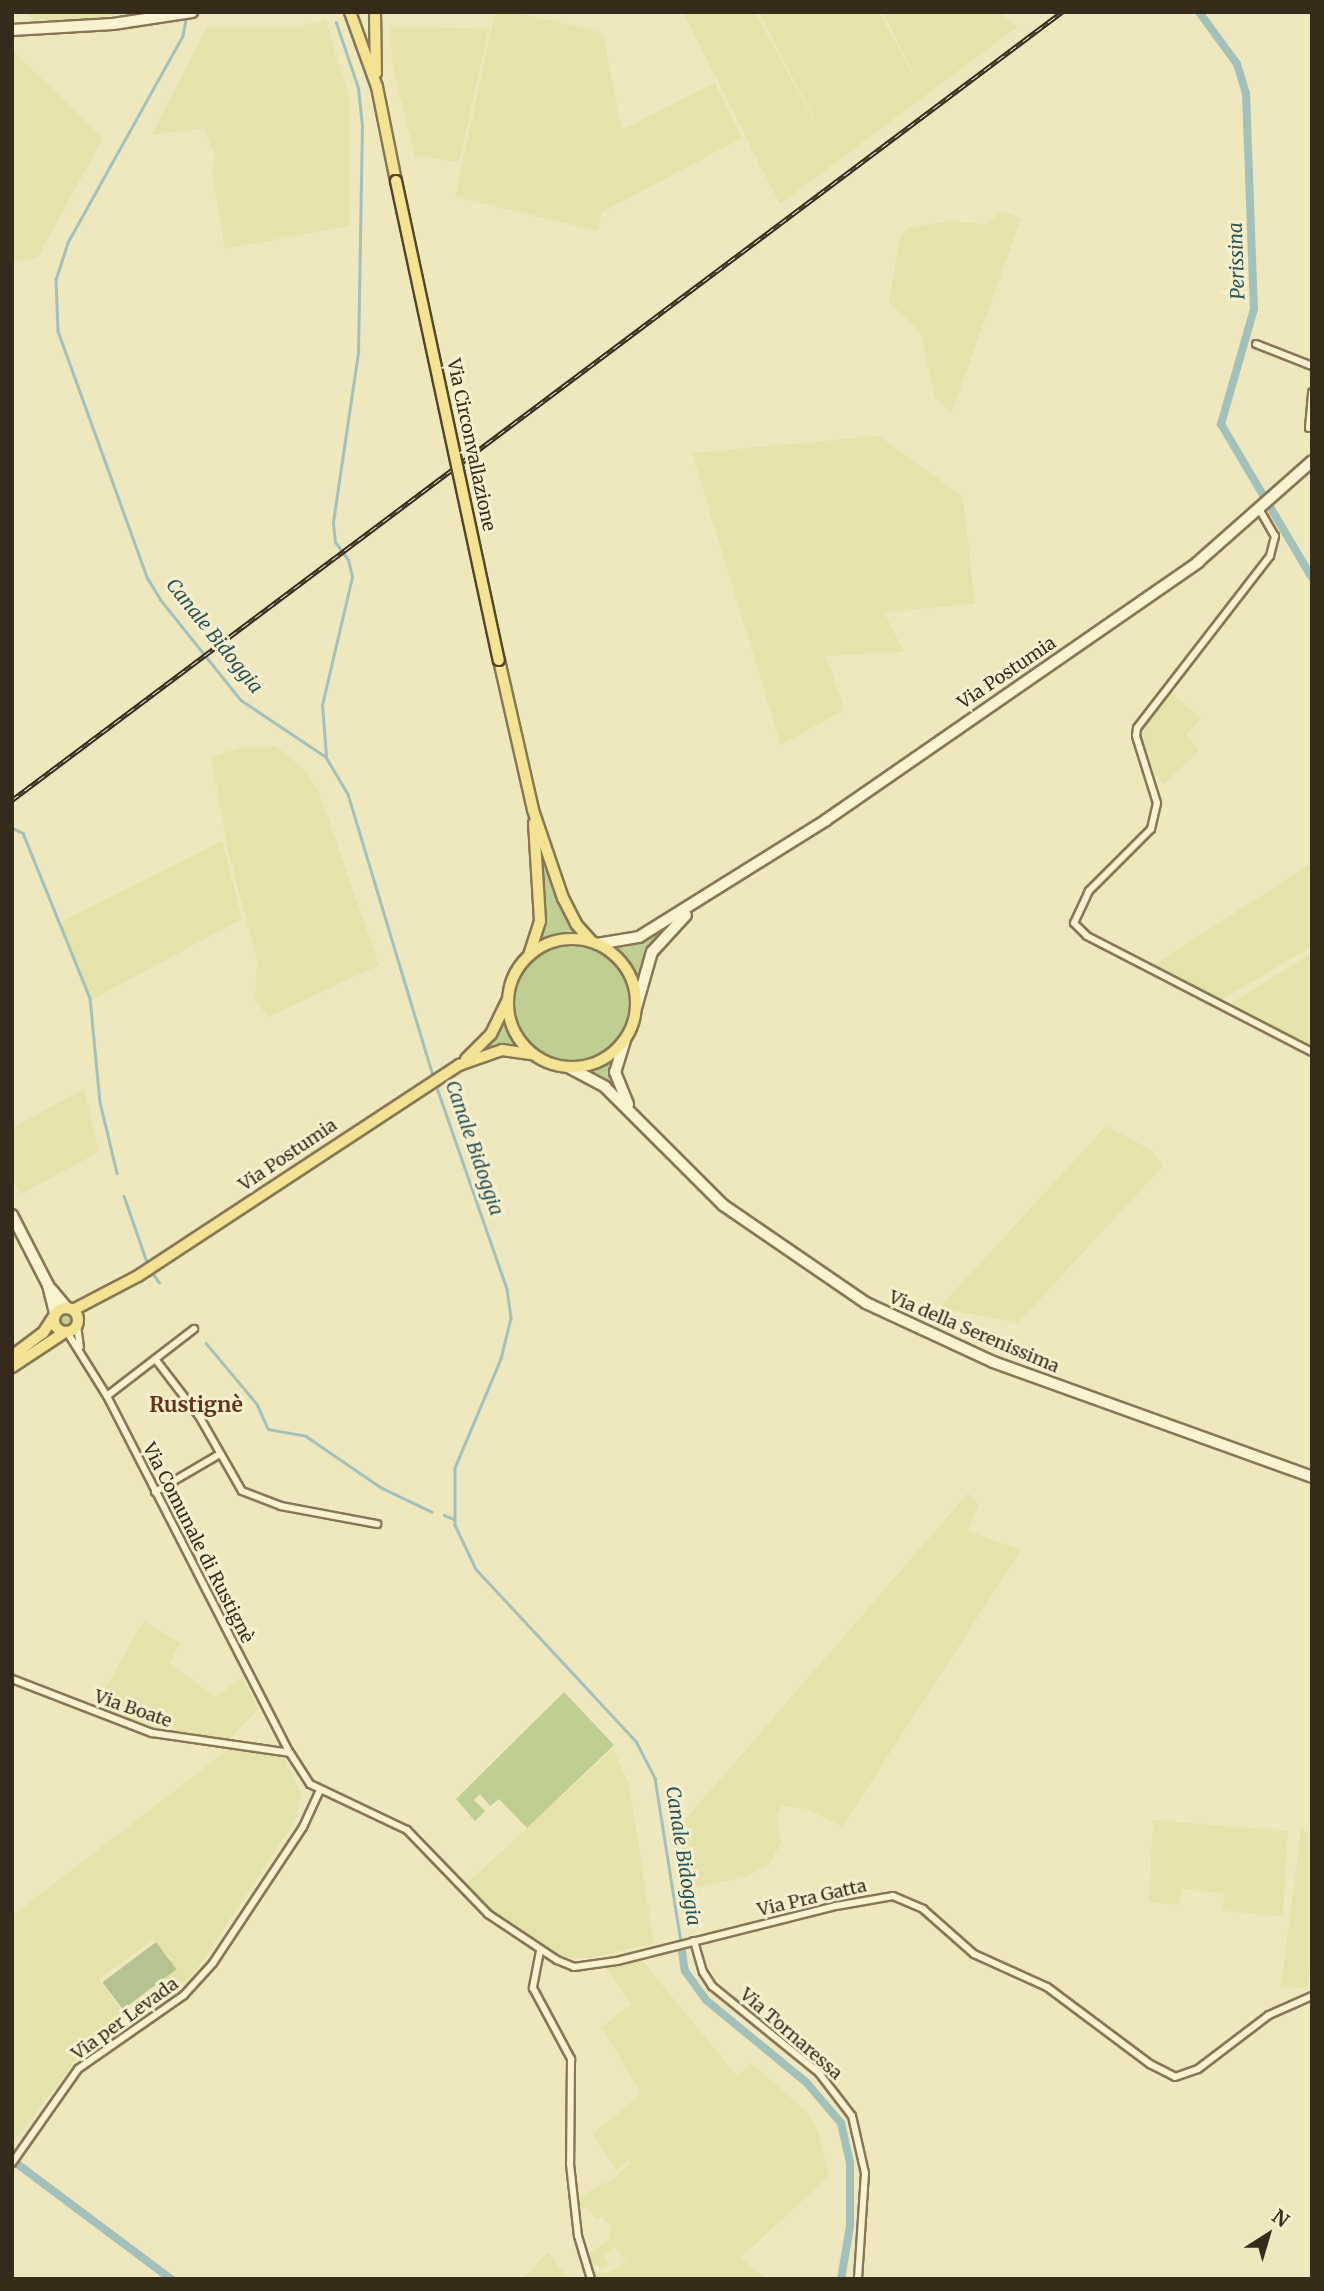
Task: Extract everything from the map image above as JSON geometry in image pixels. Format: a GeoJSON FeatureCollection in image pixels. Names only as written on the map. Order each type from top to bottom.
{"type":"FeatureCollection","features":[{"type":"Feature","properties":{"kind":"main road"},"geometry":{"type":"LineString","coordinates":[[12,30],[113,24],[192,12]]}},
{"type":"Feature","properties":{"kind":"main road","name":"Via Circonvallazione"},"geometry":{"type":"LineString","coordinates":[[350,12],[377,86],[533,810],[563,898],[576,924],[594,943]]}},
{"type":"Feature","properties":{"kind":"main road","name":"Via Circonvallazione"},"geometry":{"type":"LineString","coordinates":[[375,12],[377,86]]}},
{"type":"Feature","properties":{"kind":"main road","name":"Via Postumia"},"geometry":{"type":"LineString","coordinates":[[594,943],[639,937],[708,897],[1199,562],[1312,461]]}},
{"type":"Feature","properties":{"kind":"main road","name":"Via Circonvallazione"},"geometry":{"type":"LineString","coordinates":[[528,956],[540,921],[533,810]]}},
{"type":"Feature","properties":{"kind":"main road","name":"Via Postumia"},"geometry":{"type":"LineString","coordinates":[[636,1008],[652,952],[672,928],[708,897]]}},
{"type":"Feature","properties":{"kind":"main road"},"geometry":{"type":"LineString","coordinates":[[555,941],[594,943],[628,971],[636,1008],[616,1062],[616,1082],[635,1116],[600,1083],[532,1054],[517,1037],[508,999],[516,971],[528,956],[555,941]]}},
{"type":"Feature","properties":{"kind":"main road","name":"Via Postumia"},"geometry":{"type":"LineString","coordinates":[[459,1065],[491,1034],[508,999]]}},
{"type":"Feature","properties":{"kind":"main road"},"geometry":{"type":"LineString","coordinates":[[570,1068],[599,1062],[625,1040]]}},
{"type":"Feature","properties":{"kind":"main road","name":"Via Postumia"},"geometry":{"type":"LineString","coordinates":[[12,1367],[71,1321],[426,1084],[459,1065],[502,1050],[532,1054]]}},
{"type":"Feature","properties":{"kind":"main road","name":"Via della Serenissima"},"geometry":{"type":"LineString","coordinates":[[635,1116],[723,1205],[830,1282],[878,1309],[993,1362],[1312,1477]]}},
{"type":"Feature","properties":{"kind":"main road"},"geometry":{"type":"LineString","coordinates":[[12,1215],[48,1286],[71,1321]]}},
{"type":"Feature","properties":{"kind":"main road"},"geometry":{"type":"LineString","coordinates":[[48,1286],[55,1327],[71,1321]]}},
{"type":"Feature","properties":{"kind":"main road"},"geometry":{"type":"LineString","coordinates":[[55,1315],[71,1321]]}},
{"type":"Feature","properties":{"kind":"main road"},"geometry":{"type":"LineString","coordinates":[[12,1356],[43,1333],[55,1315]]}},
{"type":"Feature","properties":{"kind":"street"},"geometry":{"type":"LineString","coordinates":[[1256,344],[1312,366]]}},
{"type":"Feature","properties":{"kind":"street"},"geometry":{"type":"LineString","coordinates":[[1309,428],[1312,393]]}},
{"type":"Feature","properties":{"kind":"street"},"geometry":{"type":"LineString","coordinates":[[1258,508],[1275,536],[1270,556],[1137,728],[1136,736],[1157,803],[1151,829],[1089,891],[1074,923],[1087,936],[1312,1052]]}},
{"type":"Feature","properties":{"kind":"street","name":"Via Comunale di Rustignè"},"geometry":{"type":"LineString","coordinates":[[71,1321],[80,1347],[290,1753]]}},
{"type":"Feature","properties":{"kind":"street","name":"Via Comunale di Rustignè"},"geometry":{"type":"LineString","coordinates":[[71,1321],[80,1347]]}},
{"type":"Feature","properties":{"kind":"street"},"geometry":{"type":"LineString","coordinates":[[107,1396],[194,1329]]}},
{"type":"Feature","properties":{"kind":"street"},"geometry":{"type":"LineString","coordinates":[[156,1360],[199,1416],[238,1488],[249,1496],[377,1524]]}},
{"type":"Feature","properties":{"kind":"street"},"geometry":{"type":"LineString","coordinates":[[155,1492],[218,1455]]}},
{"type":"Feature","properties":{"kind":"street","name":"Via Boate"},"geometry":{"type":"LineString","coordinates":[[12,1679],[152,1733],[290,1753]]}},
{"type":"Feature","properties":{"kind":"street","name":"Via Pra Gatta"},"geometry":{"type":"LineString","coordinates":[[290,1753],[310,1784],[407,1830],[480,1907],[540,1951],[574,1967],[876,1897],[910,1901],[974,1954],[1047,1987],[1150,2064],[1175,2077],[1198,2068],[1269,2015],[1312,1996]]}},
{"type":"Feature","properties":{"kind":"street","name":"Via per Levada"},"geometry":{"type":"LineString","coordinates":[[15,2160],[78,2069],[184,1995],[213,1963],[303,1827],[320,1790]]}},
{"type":"Feature","properties":{"kind":"street","name":"Via Tornaressa"},"geometry":{"type":"LineString","coordinates":[[692,1941],[712,1986],[819,2073],[852,2116],[865,2174],[858,2279]]}},
{"type":"Feature","properties":{"kind":"street"},"geometry":{"type":"LineString","coordinates":[[540,1951],[533,1988],[571,2059],[570,2164],[578,2236],[591,2279]]}},
{"type":"Feature","properties":{"kind":"shaded area"},"geometry":{"type":"Polygon","coordinates":[[[24,12],[147,12],[75,20],[34,20],[24,12]]]}},
{"type":"Feature","properties":{"kind":"shaded area"},"geometry":{"type":"Polygon","coordinates":[[[495,12],[514,12],[603,33],[622,130],[715,83],[742,138],[602,212],[598,231],[455,197],[495,12]]]}},
{"type":"Feature","properties":{"kind":"shaded area"},"geometry":{"type":"Polygon","coordinates":[[[683,12],[755,12],[831,152],[759,12],[879,12],[919,86],[883,12],[999,12],[1017,27],[780,204],[683,12]]]}},
{"type":"Feature","properties":{"kind":"shaded area"},"geometry":{"type":"Polygon","coordinates":[[[326,20],[350,100],[349,226],[225,249],[212,170],[215,155],[203,128],[152,135],[207,27],[296,27],[326,20]]]}},
{"type":"Feature","properties":{"kind":"shaded area"},"geometry":{"type":"Polygon","coordinates":[[[391,26],[489,29],[459,162],[415,156],[392,65],[391,26]]]}},
{"type":"Feature","properties":{"kind":"shaded area"},"geometry":{"type":"Polygon","coordinates":[[[13,51],[103,138],[37,258],[12,262],[13,51]]]}},
{"type":"Feature","properties":{"kind":"shaded area"},"geometry":{"type":"Polygon","coordinates":[[[1002,212],[1021,218],[951,414],[935,397],[920,331],[889,303],[897,252],[902,234],[910,227],[949,221],[985,224],[1002,212]]]}},
{"type":"Feature","properties":{"kind":"shaded area"},"geometry":{"type":"Polygon","coordinates":[[[879,436],[963,497],[975,604],[884,612],[904,652],[826,656],[844,710],[781,745],[692,453],[879,436]]]}},
{"type":"Feature","properties":{"kind":"shaded area"},"geometry":{"type":"Polygon","coordinates":[[[1170,691],[1201,719],[1186,735],[1198,748],[1197,753],[1164,784],[1156,776],[1139,735],[1144,721],[1170,691]]]}},
{"type":"Feature","properties":{"kind":"shaded area"},"geometry":{"type":"Polygon","coordinates":[[[276,746],[307,772],[319,793],[379,965],[268,1017],[255,999],[257,960],[227,847],[211,757],[242,747],[276,746]]]}},
{"type":"Feature","properties":{"kind":"shaded area"},"geometry":{"type":"Polygon","coordinates":[[[222,841],[242,919],[89,1001],[59,923],[222,841]]]}},
{"type":"Feature","properties":{"kind":"shaded area"},"geometry":{"type":"Polygon","coordinates":[[[1312,863],[1312,946],[1221,1000],[1154,965],[1312,863]]]}},
{"type":"Feature","properties":{"kind":"shaded area"},"geometry":{"type":"Polygon","coordinates":[[[1312,953],[1312,1046],[1230,1004],[1312,953]]]}},
{"type":"Feature","properties":{"kind":"shaded area"},"geometry":{"type":"Polygon","coordinates":[[[84,1089],[99,1152],[21,1194],[12,1177],[12,1128],[84,1089]]]}},
{"type":"Feature","properties":{"kind":"shaded area"},"geometry":{"type":"Polygon","coordinates":[[[1106,1126],[1153,1151],[1162,1167],[1018,1323],[939,1308],[1106,1126]]]}},
{"type":"Feature","properties":{"kind":"shaded area"},"geometry":{"type":"Polygon","coordinates":[[[968,1493],[978,1504],[968,1531],[1021,1550],[842,1827],[808,1809],[782,1806],[776,1815],[781,1843],[769,1864],[748,1876],[687,1890],[678,1828],[968,1493]]]}},
{"type":"Feature","properties":{"kind":"shaded area"},"geometry":{"type":"Polygon","coordinates":[[[144,1621],[180,1643],[170,1663],[215,1697],[242,1678],[258,1709],[226,1743],[142,1727],[94,1708],[144,1621]]]}},
{"type":"Feature","properties":{"kind":"shaded area"},"geometry":{"type":"Polygon","coordinates":[[[229,1749],[276,1754],[285,1760],[301,1793],[297,1818],[193,1975],[173,1989],[163,1976],[172,1960],[153,1940],[99,1979],[129,2021],[75,2061],[12,2144],[12,1916],[229,1749]]]}},
{"type":"Feature","properties":{"kind":"shaded area"},"geometry":{"type":"Polygon","coordinates":[[[613,1749],[629,1784],[654,1943],[591,1958],[562,1958],[490,1915],[463,1887],[613,1749]]]}},
{"type":"Feature","properties":{"kind":"shaded area"},"geometry":{"type":"Polygon","coordinates":[[[1153,1820],[1288,1831],[1283,1916],[1223,1911],[1224,1894],[1182,1888],[1179,1905],[1149,1902],[1153,1820]]]}},
{"type":"Feature","properties":{"kind":"shaded area"},"geometry":{"type":"Polygon","coordinates":[[[1301,1829],[1312,1834],[1310,1966],[1307,1988],[1281,1987],[1301,1829]]]}},
{"type":"Feature","properties":{"kind":"shaded area"},"geometry":{"type":"Polygon","coordinates":[[[640,1958],[737,2076],[751,2063],[806,2111],[819,2134],[829,2176],[740,2258],[767,2279],[589,2279],[584,2269],[582,2263],[591,2272],[608,2274],[626,2262],[615,2247],[603,2256],[609,2265],[603,2269],[587,2262],[586,2256],[608,2240],[611,2227],[602,2216],[597,2220],[586,2207],[577,2211],[576,2200],[604,2182],[606,2185],[631,2163],[629,2160],[616,2170],[593,2134],[641,2094],[602,2027],[631,2004],[605,1966],[640,1958]]]}},
{"type":"Feature","properties":{"kind":"shaded area"},"geometry":{"type":"Polygon","coordinates":[[[548,2252],[568,2279],[523,2279],[548,2252]]]}},
{"type":"Feature","properties":{"kind":"green space"},"geometry":{"type":"Polygon","coordinates":[[[538,835],[579,933],[555,934],[540,941],[538,835]]]}},
{"type":"Feature","properties":{"kind":"green space"},"geometry":{"type":"Polygon","coordinates":[[[679,916],[650,948],[638,978],[612,946],[636,940],[679,916]]]}},
{"type":"Feature","properties":{"kind":"green space"},"geometry":{"type":"Polygon","coordinates":[[[572,946],[594,950],[613,962],[625,981],[629,1003],[625,1025],[613,1044],[594,1056],[572,1060],[550,1056],[531,1044],[519,1025],[515,1003],[519,981],[531,962],[550,950],[572,946]]]}},
{"type":"Feature","properties":{"kind":"green space"},"geometry":{"type":"Polygon","coordinates":[[[503,1015],[517,1048],[469,1060],[503,1015]]]}},
{"type":"Feature","properties":{"kind":"green space"},"geometry":{"type":"Polygon","coordinates":[[[613,1061],[613,1080],[624,1101],[588,1072],[613,1061]]]}},
{"type":"Feature","properties":{"kind":"green space"},"geometry":{"type":"Polygon","coordinates":[[[68,1311],[75,1314],[78,1321],[75,1328],[68,1331],[61,1328],[58,1321],[61,1314],[68,1311]]]}},
{"type":"Feature","properties":{"kind":"green space"},"geometry":{"type":"Polygon","coordinates":[[[564,1692],[614,1745],[527,1828],[499,1799],[490,1806],[480,1794],[474,1800],[485,1811],[475,1821],[456,1799],[564,1692]]]}},
{"type":"Feature","properties":{"kind":"green space"},"geometry":{"type":"Polygon","coordinates":[[[156,1942],[176,1969],[123,2009],[102,1982],[156,1942]]]}},
{"type":"Feature","properties":{"kind":"waterway","name":"Perissina"},"geometry":{"type":"LineString","coordinates":[[1199,12],[1237,64],[1246,93],[1254,309],[1221,424],[1312,578]]}},
{"type":"Feature","properties":{"kind":"waterway","name":"Canale Bidoggia"},"geometry":{"type":"LineString","coordinates":[[187,15],[183,36],[68,243],[56,279],[58,331],[147,577],[160,599],[241,700],[326,757],[348,794],[434,1079]]}},
{"type":"Feature","properties":{"kind":"waterway"},"geometry":{"type":"LineString","coordinates":[[326,756],[322,705],[352,577],[348,560],[335,542],[333,522],[358,353],[362,126],[358,88],[336,23]]}},
{"type":"Feature","properties":{"kind":"waterway"},"geometry":{"type":"LineString","coordinates":[[12,828],[23,833],[90,998],[100,1102],[117,1173]]}},
{"type":"Feature","properties":{"kind":"waterway","name":"Canale Bidoggia"},"geometry":{"type":"LineString","coordinates":[[436,1085],[507,1289],[511,1318],[501,1359],[455,1468],[455,1525],[476,1569],[636,1741],[655,1778],[681,1943]]}},
{"type":"Feature","properties":{"kind":"waterway"},"geometry":{"type":"LineString","coordinates":[[124,1196],[148,1265]]}},
{"type":"Feature","properties":{"kind":"waterway"},"geometry":{"type":"LineString","coordinates":[[151,1271],[159,1282]]}},
{"type":"Feature","properties":{"kind":"waterway"},"geometry":{"type":"LineString","coordinates":[[206,1343],[257,1404],[268,1429],[306,1436],[382,1488],[432,1512]]}},
{"type":"Feature","properties":{"kind":"waterway"},"geometry":{"type":"LineString","coordinates":[[444,1515],[454,1519]]}},
{"type":"Feature","properties":{"kind":"waterway","name":"Canale Bidoggia"},"geometry":{"type":"LineString","coordinates":[[681,1944],[685,1971],[706,2000],[806,2082],[841,2123],[850,2163],[850,2226],[841,2279]]}},
{"type":"Feature","properties":{"kind":"waterway"},"geometry":{"type":"LineString","coordinates":[[12,2160],[171,2279]]}},
{"type":"Feature","properties":{"kind":"railway"},"geometry":{"type":"LineString","coordinates":[[12,800],[1062,12]]}},
{"type":"Feature","properties":{"kind":"district","name":"Rustignè"},"geometry":{"type":"Point","coordinates":[196,1405]}}]}
